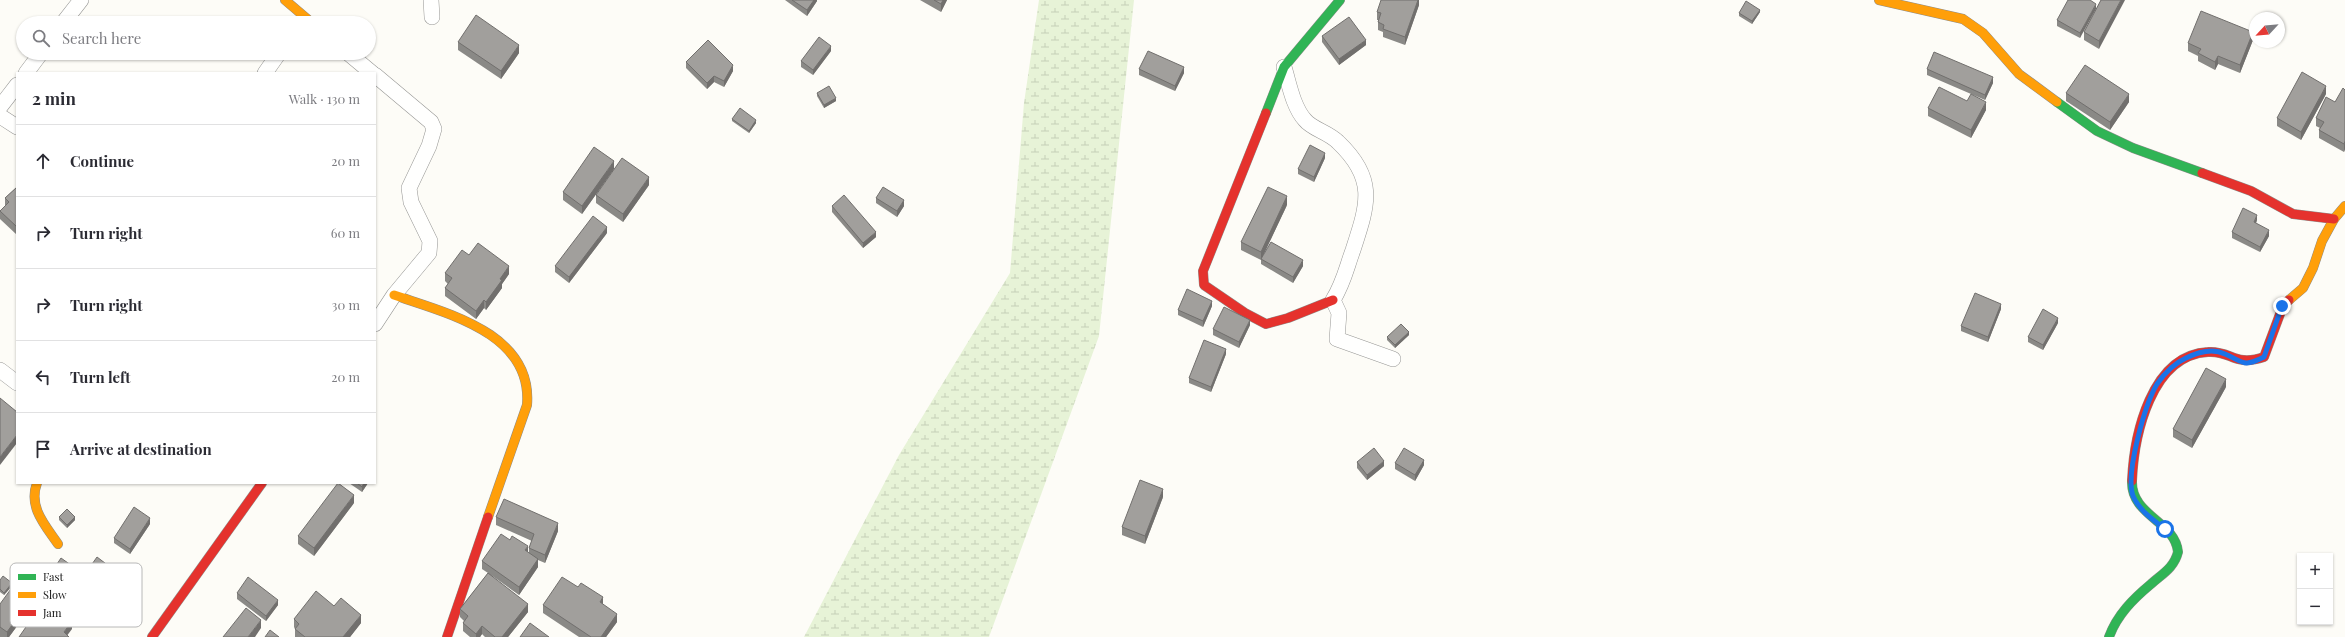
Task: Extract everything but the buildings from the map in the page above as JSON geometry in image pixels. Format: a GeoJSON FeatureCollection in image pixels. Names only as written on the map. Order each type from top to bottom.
{"type":"FeatureCollection","features":[{"type":"Feature","properties":{"kind":"street"},"geometry":{"type":"LineString","coordinates":[[68,16],[81,0]]}},
{"type":"Feature","properties":{"kind":"street"},"geometry":{"type":"LineString","coordinates":[[285,0],[300,16]]}},
{"type":"Feature","properties":{"kind":"street"},"geometry":{"type":"LineString","coordinates":[[431,0],[432,17]]}},
{"type":"Feature","properties":{"kind":"street"},"geometry":{"type":"LineString","coordinates":[[1284,67],[1298,108],[1305,120],[1312,126],[1322,129],[1338,142],[1353,159],[1366,187],[1365,213],[1344,282],[1333,300],[1306,309],[1278,322],[1265,325],[1218,297],[1204,285],[1202,272],[1213,241],[1284,67],[1340,0]]}},
{"type":"Feature","properties":{"kind":"street"},"geometry":{"type":"LineString","coordinates":[[1879,0],[1963,19],[1983,33],[2019,74],[2097,131],[2133,148],[2251,191],[2293,214],[2334,219]]}},
{"type":"Feature","properties":{"kind":"street"},"geometry":{"type":"LineString","coordinates":[[27,72],[36,60]]}},
{"type":"Feature","properties":{"kind":"street"},"geometry":{"type":"LineString","coordinates":[[266,72],[274,60]]}},
{"type":"Feature","properties":{"kind":"street"},"geometry":{"type":"LineString","coordinates":[[356,60],[371,72]]}},
{"type":"Feature","properties":{"kind":"street"},"geometry":{"type":"LineString","coordinates":[[376,76],[431,122],[434,129],[429,146],[409,188],[411,202],[430,241],[429,253],[394,295],[376,322]]}},
{"type":"Feature","properties":{"kind":"street"},"geometry":{"type":"LineString","coordinates":[[0,107],[16,85]]}},
{"type":"Feature","properties":{"kind":"street"},"geometry":{"type":"LineString","coordinates":[[0,116],[16,125]]}},
{"type":"Feature","properties":{"kind":"street"},"geometry":{"type":"LineString","coordinates":[[2109,637],[2117,619],[2174,564],[2178,551],[2172,535],[2150,518],[2138,503],[2132,487],[2133,466],[2145,412],[2158,382],[2174,365],[2187,357],[2209,350],[2224,353],[2239,362],[2251,363],[2264,357],[2282,306],[2303,288],[2313,268],[2322,241],[2334,219],[2345,206]]}},
{"type":"Feature","properties":{"kind":"street"},"geometry":{"type":"LineString","coordinates":[[394,295],[471,322],[496,337],[514,357],[527,381],[527,406],[447,637]]}},
{"type":"Feature","properties":{"kind":"street"},"geometry":{"type":"LineString","coordinates":[[1333,300],[1339,313],[1337,339],[1393,359]]}},
{"type":"Feature","properties":{"kind":"street"},"geometry":{"type":"LineString","coordinates":[[0,370],[16,382]]}},
{"type":"Feature","properties":{"kind":"street"},"geometry":{"type":"LineString","coordinates":[[36,484],[32,491],[34,506],[58,544]]}},
{"type":"Feature","properties":{"kind":"street"},"geometry":{"type":"LineString","coordinates":[[152,637],[261,484]]}},
{"type":"Feature","properties":{"kind":"green space"},"geometry":{"type":"Polygon","coordinates":[[[1039,0],[1134,0],[1099,336],[989,637],[804,637],[899,455],[1010,273],[1024,103],[1039,0]]]}},
{"type":"Feature","properties":{"kind":"traffic: fast"},"geometry":{"type":"LineString","coordinates":[[1266,113],[1284,67],[1340,0]]}},
{"type":"Feature","properties":{"kind":"traffic: fast"},"geometry":{"type":"LineString","coordinates":[[2057,102],[2097,131],[2133,148],[2202,173]]}},
{"type":"Feature","properties":{"kind":"traffic: fast"},"geometry":{"type":"LineString","coordinates":[[2109,637],[2116,622],[2126,608],[2171,567],[2178,552],[2175,541],[2169,533],[2145,511],[2138,502],[2134,493],[2132,481]]}},
{"type":"Feature","properties":{"kind":"traffic: slow"},"geometry":{"type":"LineString","coordinates":[[285,0],[304,16]]}},
{"type":"Feature","properties":{"kind":"traffic: slow"},"geometry":{"type":"LineString","coordinates":[[1879,0],[1963,19],[1983,33],[2019,74],[2057,102]]}},
{"type":"Feature","properties":{"kind":"traffic: slow"},"geometry":{"type":"LineString","coordinates":[[2289,300],[2303,288],[2313,268],[2322,241],[2334,219],[2345,206]]}},
{"type":"Feature","properties":{"kind":"traffic: slow"},"geometry":{"type":"LineString","coordinates":[[394,295],[461,319],[482,330],[501,343],[516,360],[525,380],[527,405],[488,517]]}},
{"type":"Feature","properties":{"kind":"traffic: slow"},"geometry":{"type":"LineString","coordinates":[[37,484],[35,492],[36,508],[43,523],[58,544]]}},
{"type":"Feature","properties":{"kind":"traffic: jam"},"geometry":{"type":"LineString","coordinates":[[1266,113],[1203,271],[1204,285],[1245,313],[1266,324],[1288,318],[1333,300]]}},
{"type":"Feature","properties":{"kind":"traffic: jam"},"geometry":{"type":"LineString","coordinates":[[2202,173],[2251,191],[2293,214],[2334,219]]}},
{"type":"Feature","properties":{"kind":"traffic: jam"},"geometry":{"type":"LineString","coordinates":[[2132,481],[2137,442],[2149,400],[2159,382],[2172,367],[2188,357],[2208,352],[2222,353],[2246,360],[2254,360],[2264,357],[2283,306],[2289,300]]}},
{"type":"Feature","properties":{"kind":"traffic: jam"},"geometry":{"type":"LineString","coordinates":[[152,637],[261,484]]}},
{"type":"Feature","properties":{"kind":"traffic: jam"},"geometry":{"type":"LineString","coordinates":[[447,637],[488,517]]}},
{"type":"Feature","properties":{"kind":"route"},"geometry":{"type":"LineString","coordinates":[[2165,529],[2150,518],[2138,503],[2133,496],[2132,487],[2133,466],[2145,412],[2158,382],[2174,365],[2187,357],[2209,350],[2224,353],[2239,362],[2251,363],[2264,357],[2282,306]]}}]}
